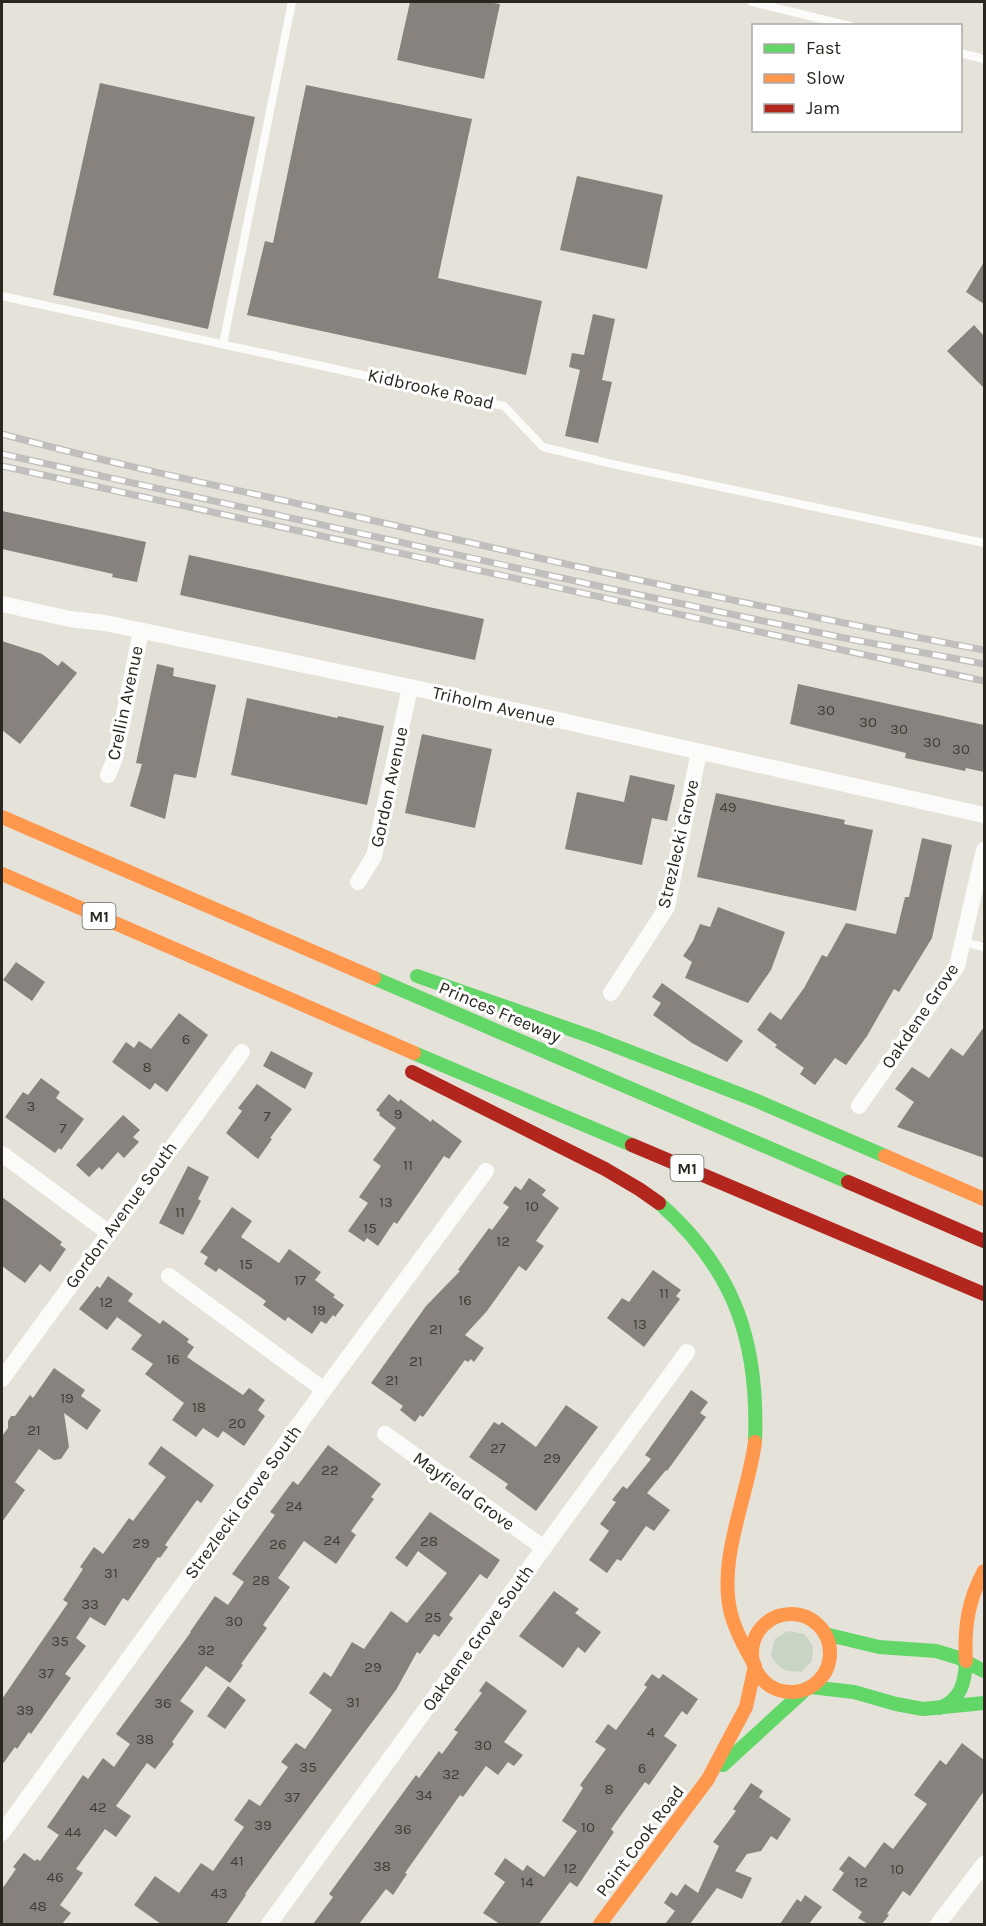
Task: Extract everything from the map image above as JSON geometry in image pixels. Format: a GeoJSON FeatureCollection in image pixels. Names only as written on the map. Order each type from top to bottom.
{"type":"FeatureCollection","features":[{"type":"Feature","properties":{"kind":"main road","name":"Princes Freeway"},"geometry":{"type":"LineString","coordinates":[[2,817],[984,1241]]}},
{"type":"Feature","properties":{"kind":"main road","name":"M1"},"geometry":{"type":"LineString","coordinates":[[2,874],[390,1043],[984,1294]]}},
{"type":"Feature","properties":{"kind":"main road"},"geometry":{"type":"LineString","coordinates":[[137,877],[349,952]]}},
{"type":"Feature","properties":{"kind":"main road"},"geometry":{"type":"LineString","coordinates":[[196,958],[350,1040]]}},
{"type":"Feature","properties":{"kind":"main road"},"geometry":{"type":"LineString","coordinates":[[405,972],[592,1037],[755,1100],[984,1199]]}},
{"type":"Feature","properties":{"kind":"main road"},"geometry":{"type":"LineString","coordinates":[[402,1067],[637,1187],[684,1225],[711,1258],[727,1284],[740,1311],[754,1364],[756,1421],[754,1454],[727,1564],[726,1596],[736,1630],[763,1679],[776,1688],[791,1691],[808,1688],[864,1694],[913,1707],[937,1709],[984,1703]]}},
{"type":"Feature","properties":{"kind":"main road"},"geometry":{"type":"LineString","coordinates":[[937,1709],[948,1705],[959,1695],[965,1682],[964,1637],[968,1607],[984,1571]]}},
{"type":"Feature","properties":{"kind":"main road"},"geometry":{"type":"LineString","coordinates":[[755,1665],[753,1650],[755,1639],[765,1624],[777,1617],[793,1614],[807,1618],[825,1634],[830,1648],[828,1664],[822,1677],[808,1688]]}},
{"type":"Feature","properties":{"kind":"main road"},"geometry":{"type":"LineString","coordinates":[[825,1634],[879,1647],[936,1651],[966,1661],[984,1671]]}},
{"type":"Feature","properties":{"kind":"main road","name":"Point Cook Road"},"geometry":{"type":"LineString","coordinates":[[600,1924],[708,1779],[746,1707],[755,1665]]}},
{"type":"Feature","properties":{"kind":"main road","name":"Point Cook Road"},"geometry":{"type":"LineString","coordinates":[[708,1779],[771,1719],[808,1688]]}},
{"type":"Feature","properties":{"kind":"street","name":"Triholm Avenue"},"geometry":{"type":"LineString","coordinates":[[2,604],[410,687],[984,815]]}},
{"type":"Feature","properties":{"kind":"street","name":"Crellin Avenue"},"geometry":{"type":"LineString","coordinates":[[108,775],[115,759],[141,631]]}},
{"type":"Feature","properties":{"kind":"street","name":"Gordon Avenue"},"geometry":{"type":"LineString","coordinates":[[357,882],[374,856],[410,687]]}},
{"type":"Feature","properties":{"kind":"street","name":"Strezlecki Grove"},"geometry":{"type":"LineString","coordinates":[[611,993],[667,907],[699,752]]}},
{"type":"Feature","properties":{"kind":"street","name":"Oakdene Grove"},"geometry":{"type":"LineString","coordinates":[[859,1106],[957,966],[984,850]]}},
{"type":"Feature","properties":{"kind":"street","name":"Gordon Avenue South"},"geometry":{"type":"LineString","coordinates":[[2,1379],[242,1052]]}},
{"type":"Feature","properties":{"kind":"street"},"geometry":{"type":"LineString","coordinates":[[2,1154],[109,1233]]}},
{"type":"Feature","properties":{"kind":"street","name":"Strezlecki Grove South"},"geometry":{"type":"LineString","coordinates":[[2,1833],[486,1171]]}},
{"type":"Feature","properties":{"kind":"street"},"geometry":{"type":"LineString","coordinates":[[169,1275],[324,1390]]}},
{"type":"Feature","properties":{"kind":"street","name":"Oakdene Grove South"},"geometry":{"type":"LineString","coordinates":[[269,1924],[687,1352]]}},
{"type":"Feature","properties":{"kind":"street","name":"Mayfield Grove"},"geometry":{"type":"LineString","coordinates":[[385,1434],[544,1548]]}},
{"type":"Feature","properties":{"kind":"street"},"geometry":{"type":"LineString","coordinates":[[938,1924],[984,1864]]}},
{"type":"Feature","properties":{"kind":"lane"},"geometry":{"type":"LineString","coordinates":[[223,344],[292,2]]}},
{"type":"Feature","properties":{"kind":"lane"},"geometry":{"type":"LineString","coordinates":[[752,2],[842,24]]}},
{"type":"Feature","properties":{"kind":"lane"},"geometry":{"type":"LineString","coordinates":[[962,54],[984,59]]}},
{"type":"Feature","properties":{"kind":"lane","name":"Kidbrooke Road"},"geometry":{"type":"LineString","coordinates":[[2,296],[504,406],[543,447],[612,464],[984,543]]}},
{"type":"Feature","properties":{"kind":"lane"},"geometry":{"type":"LineString","coordinates":[[963,942],[984,947]]}},
{"type":"Feature","properties":{"kind":"green space"},"geometry":{"type":"Polygon","coordinates":[[[788,1631],[804,1634],[813,1646],[812,1661],[801,1672],[783,1669],[771,1655],[775,1639],[788,1631]]]}},
{"type":"Feature","properties":{"kind":"building"},"geometry":{"type":"Polygon","coordinates":[[[410,2],[500,4],[484,79],[397,60],[410,2]]]}},
{"type":"Feature","properties":{"kind":"building"},"geometry":{"type":"Polygon","coordinates":[[[100,83],[255,117],[208,329],[53,295],[100,83]]]}},
{"type":"Feature","properties":{"kind":"building"},"geometry":{"type":"Polygon","coordinates":[[[306,85],[472,119],[438,278],[542,301],[526,375],[247,315],[265,241],[273,243],[306,85]]]}},
{"type":"Feature","properties":{"kind":"building"},"geometry":{"type":"Polygon","coordinates":[[[577,176],[663,195],[647,269],[560,250],[577,176]]]}},
{"type":"Feature","properties":{"kind":"building"},"geometry":{"type":"Polygon","coordinates":[[[984,262],[984,304],[966,292],[984,262]]]}},
{"type":"Feature","properties":{"kind":"building"},"geometry":{"type":"Polygon","coordinates":[[[593,314],[615,319],[602,380],[612,382],[598,443],[565,436],[580,370],[569,367],[572,353],[584,355],[593,314]]]}},
{"type":"Feature","properties":{"kind":"building"},"geometry":{"type":"Polygon","coordinates":[[[974,325],[984,336],[984,388],[947,351],[974,325]]]}},
{"type":"Feature","properties":{"kind":"building"},"geometry":{"type":"Polygon","coordinates":[[[2,511],[146,542],[137,582],[112,577],[113,574],[2,549],[2,511]]]}},
{"type":"Feature","properties":{"kind":"building"},"geometry":{"type":"Polygon","coordinates":[[[189,555],[484,619],[475,660],[180,595],[189,555]]]}},
{"type":"Feature","properties":{"kind":"building"},"geometry":{"type":"Polygon","coordinates":[[[2,641],[42,654],[58,666],[62,661],[77,673],[20,744],[2,730],[2,641]]]}},
{"type":"Feature","properties":{"kind":"building"},"geometry":{"type":"Polygon","coordinates":[[[157,664],[174,668],[173,676],[216,685],[196,778],[174,774],[165,819],[130,806],[142,764],[136,763],[157,664]]]}},
{"type":"Feature","properties":{"kind":"building"},"geometry":{"type":"Polygon","coordinates":[[[798,684],[984,725],[984,772],[966,768],[965,771],[905,758],[906,753],[790,724],[798,684]]]}},
{"type":"Feature","properties":{"kind":"building"},"geometry":{"type":"Polygon","coordinates":[[[247,698],[384,726],[367,805],[231,775],[247,698]]]}},
{"type":"Feature","properties":{"kind":"building"},"geometry":{"type":"Polygon","coordinates":[[[422,734],[492,749],[475,828],[405,813],[422,734]]]}},
{"type":"Feature","properties":{"kind":"building"},"geometry":{"type":"Polygon","coordinates":[[[630,775],[675,785],[667,821],[652,818],[642,865],[565,849],[577,792],[624,802],[630,775]]]}},
{"type":"Feature","properties":{"kind":"building"},"geometry":{"type":"Polygon","coordinates":[[[716,793],[845,820],[844,824],[873,830],[856,911],[697,877],[716,793]]]}},
{"type":"Feature","properties":{"kind":"building"},"geometry":{"type":"Polygon","coordinates":[[[922,838],[952,845],[932,938],[899,992],[894,989],[867,1036],[846,1065],[835,1058],[815,1085],[800,1074],[804,1068],[775,1047],[777,1045],[757,1030],[770,1012],[781,1020],[804,988],[822,955],[827,957],[846,923],[896,934],[905,897],[909,897],[922,838]]]}},
{"type":"Feature","properties":{"kind":"building"},"geometry":{"type":"Polygon","coordinates":[[[718,907],[785,932],[771,970],[748,1003],[685,978],[692,962],[683,956],[700,924],[710,927],[718,907]]]}},
{"type":"Feature","properties":{"kind":"building"},"geometry":{"type":"Polygon","coordinates":[[[16,962],[45,982],[32,1001],[3,980],[16,962]]]}},
{"type":"Feature","properties":{"kind":"building"},"geometry":{"type":"Polygon","coordinates":[[[662,983],[743,1041],[727,1062],[692,1043],[653,1015],[661,1003],[652,997],[662,983]]]}},
{"type":"Feature","properties":{"kind":"building"},"geometry":{"type":"Polygon","coordinates":[[[179,1013],[208,1035],[167,1092],[155,1083],[150,1090],[112,1062],[126,1042],[134,1048],[139,1041],[151,1049],[179,1013]]]}},
{"type":"Feature","properties":{"kind":"building"},"geometry":{"type":"Polygon","coordinates":[[[984,1027],[984,1158],[897,1127],[914,1102],[895,1089],[912,1067],[929,1078],[951,1048],[963,1056],[984,1027]]]}},
{"type":"Feature","properties":{"kind":"building"},"geometry":{"type":"Polygon","coordinates":[[[271,1051],[313,1073],[305,1089],[263,1066],[271,1051]]]}},
{"type":"Feature","properties":{"kind":"building"},"geometry":{"type":"Polygon","coordinates":[[[41,1078],[60,1092],[56,1098],[84,1119],[61,1150],[59,1148],[55,1153],[5,1117],[23,1092],[28,1095],[41,1078]]]}},
{"type":"Feature","properties":{"kind":"building"},"geometry":{"type":"Polygon","coordinates":[[[257,1084],[292,1109],[270,1138],[272,1139],[258,1159],[226,1133],[242,1111],[238,1108],[257,1084]]]}},
{"type":"Feature","properties":{"kind":"building"},"geometry":{"type":"Polygon","coordinates":[[[389,1094],[399,1102],[400,1099],[431,1122],[432,1119],[462,1141],[449,1159],[444,1156],[397,1224],[394,1222],[378,1246],[367,1238],[364,1242],[348,1231],[368,1203],[359,1197],[381,1166],[373,1160],[396,1128],[376,1110],[389,1094]]]}},
{"type":"Feature","properties":{"kind":"building"},"geometry":{"type":"Polygon","coordinates":[[[123,1115],[140,1130],[133,1137],[139,1142],[124,1158],[118,1152],[102,1170],[99,1167],[89,1177],[76,1165],[123,1115]]]}},
{"type":"Feature","properties":{"kind":"building"},"geometry":{"type":"Polygon","coordinates":[[[188,1166],[209,1177],[198,1199],[201,1201],[183,1235],[159,1223],[188,1166]]]}},
{"type":"Feature","properties":{"kind":"building"},"geometry":{"type":"Polygon","coordinates":[[[529,1178],[546,1190],[542,1195],[559,1208],[536,1241],[544,1246],[526,1271],[519,1266],[487,1311],[465,1335],[484,1348],[474,1362],[471,1359],[468,1362],[465,1360],[423,1417],[420,1415],[415,1422],[400,1410],[403,1406],[371,1383],[426,1306],[460,1271],[458,1270],[489,1228],[492,1230],[509,1207],[503,1203],[515,1186],[521,1190],[529,1178]]]}},
{"type":"Feature","properties":{"kind":"building"},"geometry":{"type":"Polygon","coordinates":[[[2,1197],[62,1242],[60,1245],[66,1249],[50,1272],[40,1264],[25,1283],[2,1266],[2,1197]]]}},
{"type":"Feature","properties":{"kind":"building"},"geometry":{"type":"Polygon","coordinates":[[[232,1207],[252,1221],[241,1237],[279,1263],[289,1249],[321,1272],[315,1280],[344,1305],[335,1317],[333,1315],[326,1324],[321,1321],[312,1334],[288,1317],[285,1321],[263,1305],[266,1301],[219,1268],[216,1272],[204,1264],[208,1257],[200,1252],[232,1207]]]}},
{"type":"Feature","properties":{"kind":"building"},"geometry":{"type":"Polygon","coordinates":[[[653,1270],[681,1290],[676,1296],[680,1299],[644,1347],[607,1318],[622,1298],[629,1302],[653,1270]]]}},
{"type":"Feature","properties":{"kind":"building"},"geometry":{"type":"Polygon","coordinates":[[[108,1276],[133,1294],[128,1301],[160,1324],[163,1320],[189,1339],[187,1342],[194,1347],[187,1357],[243,1395],[249,1388],[265,1400],[258,1410],[265,1416],[244,1446],[223,1431],[218,1438],[203,1428],[196,1437],[172,1420],[184,1403],[145,1374],[153,1364],[131,1349],[142,1335],[117,1317],[107,1330],[79,1309],[97,1286],[100,1288],[108,1276]]]}},
{"type":"Feature","properties":{"kind":"building"},"geometry":{"type":"Polygon","coordinates":[[[54,1368],[85,1390],[81,1396],[101,1410],[87,1430],[64,1413],[69,1447],[61,1459],[54,1460],[39,1449],[15,1482],[25,1490],[2,1522],[2,1436],[8,1428],[11,1416],[15,1416],[30,1395],[33,1398],[54,1368]]]}},
{"type":"Feature","properties":{"kind":"building"},"geometry":{"type":"Polygon","coordinates":[[[691,1390],[708,1402],[700,1413],[706,1417],[667,1471],[647,1493],[670,1510],[654,1531],[646,1526],[621,1561],[617,1559],[607,1573],[589,1560],[609,1531],[600,1524],[616,1502],[612,1500],[623,1486],[627,1489],[651,1459],[645,1455],[691,1390]]]}},
{"type":"Feature","properties":{"kind":"building"},"geometry":{"type":"Polygon","coordinates":[[[566,1405],[598,1427],[536,1511],[505,1488],[508,1484],[469,1457],[494,1422],[499,1425],[502,1422],[536,1447],[566,1405]]]}},
{"type":"Feature","properties":{"kind":"building"},"geometry":{"type":"Polygon","coordinates":[[[328,1445],[381,1484],[371,1497],[374,1499],[351,1531],[356,1535],[336,1564],[304,1541],[278,1578],[290,1587],[263,1625],[267,1628],[230,1683],[206,1666],[180,1701],[194,1711],[172,1742],[174,1744],[155,1769],[147,1763],[116,1806],[131,1816],[116,1837],[105,1829],[76,1869],[83,1873],[60,1905],[71,1913],[62,1924],[2,1924],[2,1889],[16,1869],[13,1867],[24,1853],[35,1861],[37,1859],[40,1861],[59,1835],[47,1827],[83,1775],[88,1779],[103,1758],[114,1767],[130,1744],[116,1734],[215,1596],[228,1605],[244,1582],[232,1574],[275,1515],[270,1512],[293,1481],[298,1485],[328,1445]]]}},
{"type":"Feature","properties":{"kind":"building"},"geometry":{"type":"Polygon","coordinates":[[[161,1446],[214,1485],[201,1503],[197,1500],[165,1545],[168,1547],[160,1558],[158,1557],[128,1601],[123,1598],[105,1626],[90,1617],[76,1638],[86,1646],[65,1674],[71,1678],[31,1734],[29,1732],[2,1765],[2,1699],[68,1603],[63,1600],[83,1569],[80,1567],[94,1547],[103,1554],[129,1518],[133,1521],[166,1477],[148,1464],[161,1446]]]}},
{"type":"Feature","properties":{"kind":"building"},"geometry":{"type":"Polygon","coordinates":[[[430,1512],[500,1560],[487,1579],[480,1574],[449,1615],[453,1618],[439,1637],[434,1634],[420,1654],[417,1652],[396,1690],[245,1894],[226,1924],[161,1924],[134,1905],[155,1876],[179,1893],[201,1863],[213,1871],[244,1827],[234,1820],[249,1799],[260,1806],[288,1767],[281,1762],[296,1743],[305,1749],[332,1710],[309,1693],[324,1672],[331,1677],[352,1642],[364,1649],[391,1611],[407,1623],[447,1573],[418,1551],[407,1567],[395,1558],[430,1512]]]}},
{"type":"Feature","properties":{"kind":"building"},"geometry":{"type":"Polygon","coordinates":[[[554,1591],[579,1609],[575,1613],[601,1632],[585,1653],[578,1647],[563,1668],[519,1636],[554,1591]]]}},
{"type":"Feature","properties":{"kind":"building"},"geometry":{"type":"Polygon","coordinates":[[[652,1674],[659,1679],[663,1674],[698,1699],[687,1715],[682,1711],[664,1736],[677,1745],[649,1785],[645,1782],[611,1829],[614,1832],[577,1887],[570,1882],[539,1924],[500,1924],[483,1913],[505,1882],[494,1874],[505,1858],[523,1871],[527,1865],[544,1877],[577,1831],[562,1821],[583,1788],[580,1785],[606,1749],[595,1742],[608,1724],[616,1730],[647,1687],[644,1685],[652,1674]]]}},
{"type":"Feature","properties":{"kind":"building"},"geometry":{"type":"Polygon","coordinates":[[[486,1681],[527,1711],[504,1742],[523,1755],[514,1766],[508,1762],[498,1775],[486,1766],[463,1797],[460,1795],[405,1873],[407,1874],[393,1895],[386,1889],[359,1924],[313,1924],[333,1897],[329,1894],[416,1775],[419,1778],[439,1751],[442,1754],[458,1732],[454,1730],[482,1693],[479,1691],[486,1681]]]}},
{"type":"Feature","properties":{"kind":"building"},"geometry":{"type":"Polygon","coordinates":[[[228,1686],[246,1700],[225,1729],[207,1716],[228,1686]]]}},
{"type":"Feature","properties":{"kind":"building"},"geometry":{"type":"Polygon","coordinates":[[[962,1743],[984,1760],[984,1791],[910,1896],[903,1891],[882,1924],[868,1924],[858,1918],[862,1912],[832,1890],[844,1873],[839,1869],[849,1856],[865,1868],[884,1842],[893,1849],[927,1804],[914,1795],[940,1760],[946,1765],[962,1743]]]}},
{"type":"Feature","properties":{"kind":"building"},"geometry":{"type":"Polygon","coordinates":[[[751,1783],[763,1791],[759,1797],[791,1819],[777,1840],[771,1836],[761,1851],[747,1854],[735,1871],[752,1878],[742,1899],[717,1888],[690,1924],[665,1924],[675,1911],[664,1903],[671,1892],[677,1896],[685,1884],[698,1893],[719,1846],[713,1842],[736,1811],[733,1809],[751,1783]]]}},
{"type":"Feature","properties":{"kind":"building"},"geometry":{"type":"Polygon","coordinates":[[[805,1895],[822,1907],[809,1924],[780,1924],[797,1899],[801,1902],[805,1895]]]}},
{"type":"Feature","properties":{"kind":"railway"},"geometry":{"type":"LineString","coordinates":[[2,434],[139,468],[601,572],[754,605],[984,650]]}},
{"type":"Feature","properties":{"kind":"railway"},"geometry":{"type":"LineString","coordinates":[[2,454],[607,588],[849,639],[984,664]]}},
{"type":"Feature","properties":{"kind":"railway"},"geometry":{"type":"LineString","coordinates":[[2,466],[984,681]]}},
{"type":"Feature","properties":{"kind":"traffic: fast"},"geometry":{"type":"LineString","coordinates":[[417,976],[592,1037],[755,1100],[885,1156]]}},
{"type":"Feature","properties":{"kind":"traffic: fast"},"geometry":{"type":"LineString","coordinates":[[374,978],[848,1182]]}},
{"type":"Feature","properties":{"kind":"traffic: fast"},"geometry":{"type":"LineString","coordinates":[[414,1053],[632,1145]]}},
{"type":"Feature","properties":{"kind":"traffic: fast"},"geometry":{"type":"LineString","coordinates":[[659,1203],[685,1228],[707,1255],[724,1282],[737,1310],[752,1372],[755,1442]]}},
{"type":"Feature","properties":{"kind":"traffic: fast"},"geometry":{"type":"LineString","coordinates":[[825,1634],[879,1647],[936,1651],[959,1658],[984,1671]]}},
{"type":"Feature","properties":{"kind":"traffic: fast"},"geometry":{"type":"LineString","coordinates":[[939,1708],[952,1700],[960,1690],[966,1661]]}},
{"type":"Feature","properties":{"kind":"traffic: fast"},"geometry":{"type":"LineString","coordinates":[[810,1687],[854,1692],[923,1709],[984,1703]]}},
{"type":"Feature","properties":{"kind":"traffic: fast"},"geometry":{"type":"LineString","coordinates":[[723,1765],[806,1689]]}},
{"type":"Feature","properties":{"kind":"traffic: slow"},"geometry":{"type":"LineString","coordinates":[[2,817],[374,978]]}},
{"type":"Feature","properties":{"kind":"traffic: slow"},"geometry":{"type":"LineString","coordinates":[[2,874],[414,1053]]}},
{"type":"Feature","properties":{"kind":"traffic: slow"},"geometry":{"type":"LineString","coordinates":[[885,1156],[984,1199]]}},
{"type":"Feature","properties":{"kind":"traffic: slow"},"geometry":{"type":"LineString","coordinates":[[754,1664],[731,1614],[728,1572],[735,1528],[755,1442]]}},
{"type":"Feature","properties":{"kind":"traffic: slow"},"geometry":{"type":"LineString","coordinates":[[966,1661],[968,1614],[984,1571]]}},
{"type":"Feature","properties":{"kind":"traffic: slow"},"geometry":{"type":"LineString","coordinates":[[791,1614],[806,1617],[818,1626],[827,1638],[830,1653],[827,1668],[818,1680],[806,1689],[791,1692],[776,1689],[764,1680],[755,1668],[752,1653],[755,1638],[764,1626],[776,1617],[791,1614]]}},
{"type":"Feature","properties":{"kind":"traffic: slow"},"geometry":{"type":"LineString","coordinates":[[600,1924],[708,1779],[746,1707],[755,1666]]}},
{"type":"Feature","properties":{"kind":"traffic: jam"},"geometry":{"type":"LineString","coordinates":[[412,1072],[605,1169],[659,1203]]}},
{"type":"Feature","properties":{"kind":"traffic: jam"},"geometry":{"type":"LineString","coordinates":[[632,1145],[984,1294]]}},
{"type":"Feature","properties":{"kind":"traffic: jam"},"geometry":{"type":"LineString","coordinates":[[848,1182],[984,1241]]}}]}
